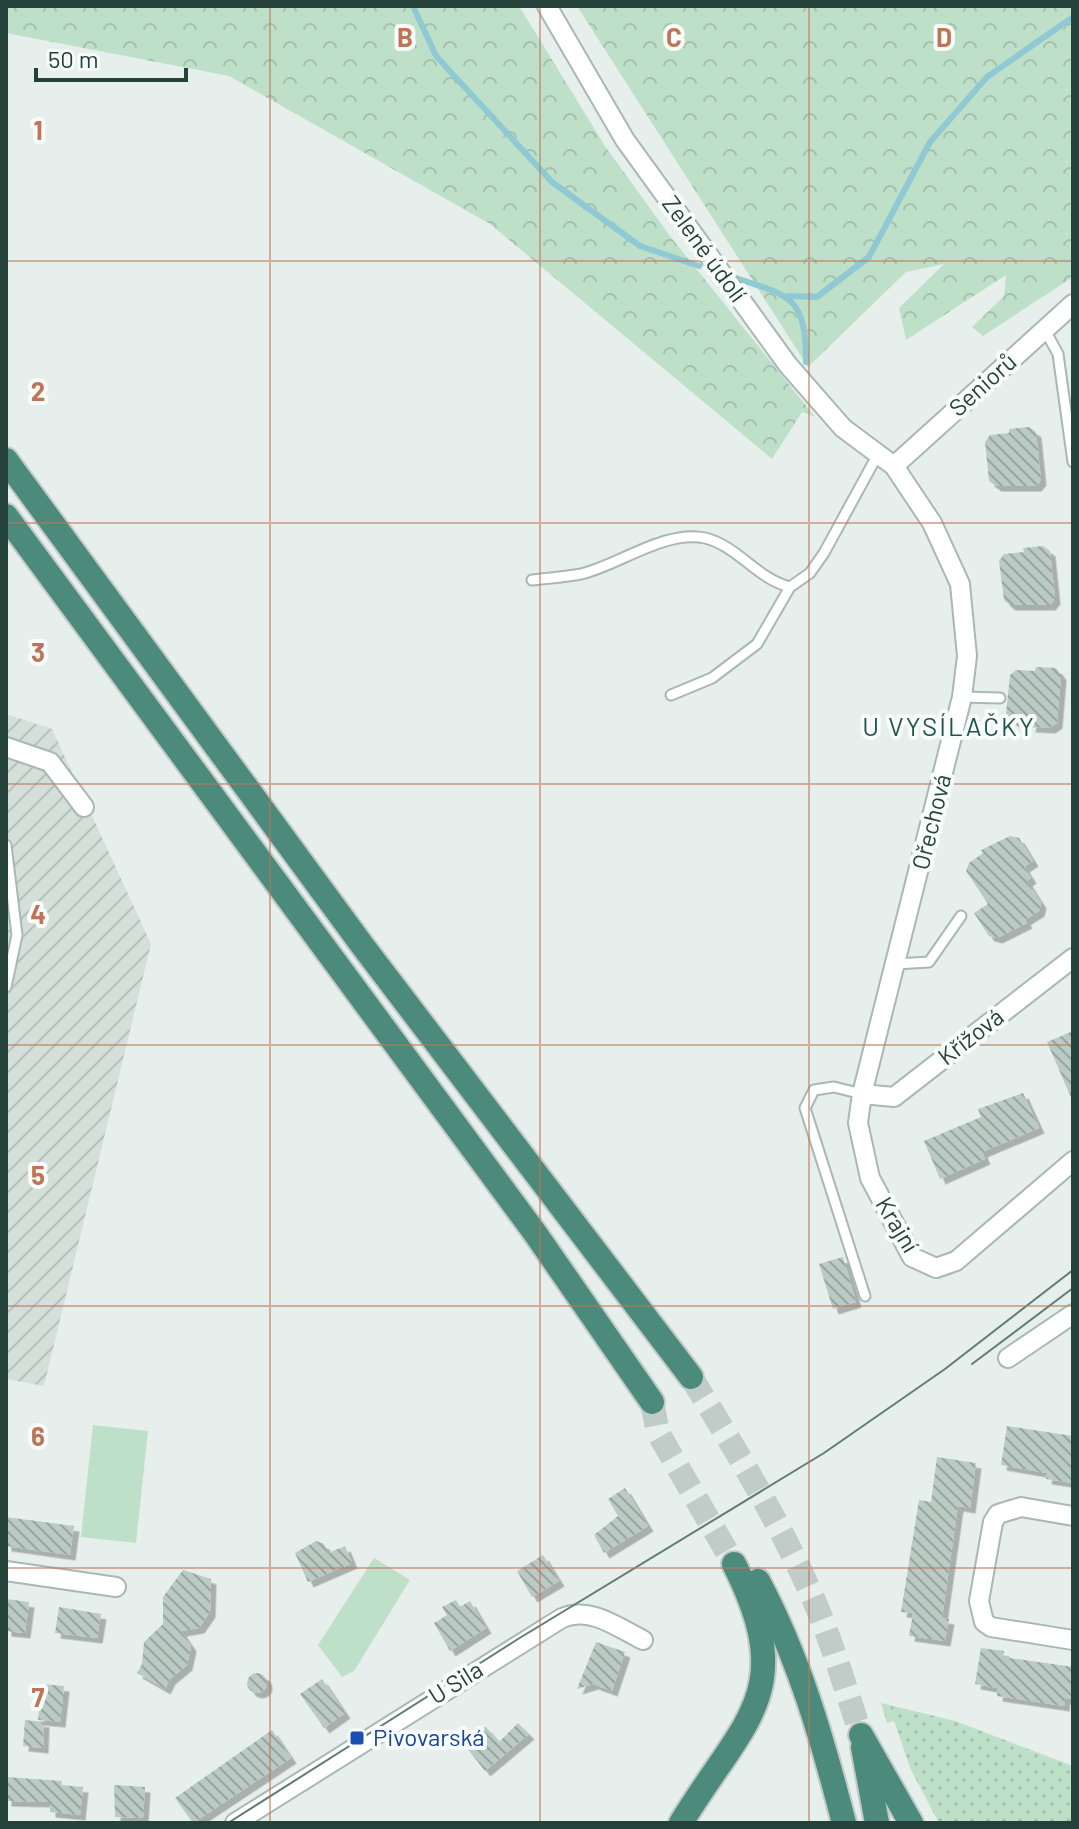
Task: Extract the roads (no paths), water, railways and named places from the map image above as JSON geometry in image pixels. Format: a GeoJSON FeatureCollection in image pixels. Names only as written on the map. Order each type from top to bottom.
{"type":"FeatureCollection","features":[{"type":"Feature","properties":{"kind":"highway"},"geometry":{"type":"LineString","coordinates":[[6,460],[362,945],[691,1377]]}},
{"type":"Feature","properties":{"kind":"highway"},"geometry":{"type":"LineString","coordinates":[[6,516],[535,1233],[652,1402]]}},
{"type":"Feature","properties":{"kind":"highway"},"geometry":{"type":"LineString","coordinates":[[681,1823],[742,1735],[758,1696],[764,1664],[761,1628],[739,1561],[785,1632],[811,1701],[844,1823]]}},
{"type":"Feature","properties":{"kind":"highway"},"geometry":{"type":"LineString","coordinates":[[877,1823],[861,1735],[911,1823]]}},
{"type":"Feature","properties":{"kind":"street","name":"Zelené údolí"},"geometry":{"type":"LineString","coordinates":[[547,6],[625,140],[788,365],[843,428],[894,466]]}},
{"type":"Feature","properties":{"kind":"street","name":"Seniorů"},"geometry":{"type":"LineString","coordinates":[[894,466],[1073,304]]}},
{"type":"Feature","properties":{"kind":"street","name":"Ořechová"},"geometry":{"type":"LineString","coordinates":[[862,1094],[962,697],[967,656],[960,584],[932,523],[894,466]]}},
{"type":"Feature","properties":{"kind":"street"},"geometry":{"type":"LineString","coordinates":[[6,747],[50,762],[84,807]]}},
{"type":"Feature","properties":{"kind":"street","name":"Křížová"},"geometry":{"type":"LineString","coordinates":[[862,1094],[894,1097],[1073,958]]}},
{"type":"Feature","properties":{"kind":"street","name":"Krajní"},"geometry":{"type":"LineString","coordinates":[[862,1094],[858,1123],[870,1178],[912,1257],[923,1264],[936,1268],[956,1261],[1073,1161]]}},
{"type":"Feature","properties":{"kind":"street"},"geometry":{"type":"LineString","coordinates":[[1008,1358],[1073,1314]]}},
{"type":"Feature","properties":{"kind":"street"},"geometry":{"type":"LineString","coordinates":[[1073,1516],[1021,1507],[998,1514],[993,1522],[979,1601],[984,1622],[991,1627],[1073,1640]]}},
{"type":"Feature","properties":{"kind":"street"},"geometry":{"type":"LineString","coordinates":[[6,1571],[116,1587]]}},
{"type":"Feature","properties":{"kind":"street","name":"U Sila"},"geometry":{"type":"LineString","coordinates":[[235,1823],[562,1618],[577,1612],[596,1616],[643,1640]]}},
{"type":"Feature","properties":{"kind":"lane"},"geometry":{"type":"LineString","coordinates":[[1045,330],[1058,354],[1073,462]]}},
{"type":"Feature","properties":{"kind":"lane"},"geometry":{"type":"LineString","coordinates":[[671,695],[712,678],[757,644],[790,587],[810,573],[878,454]]}},
{"type":"Feature","properties":{"kind":"lane"},"geometry":{"type":"LineString","coordinates":[[532,580],[583,574],[650,547],[682,539],[704,538],[734,552],[776,583],[790,587]]}},
{"type":"Feature","properties":{"kind":"lane"},"geometry":{"type":"LineString","coordinates":[[962,697],[1000,698]]}},
{"type":"Feature","properties":{"kind":"lane"},"geometry":{"type":"LineString","coordinates":[[6,845],[17,935],[6,987]]}},
{"type":"Feature","properties":{"kind":"lane"},"geometry":{"type":"LineString","coordinates":[[896,964],[929,962],[961,916]]}},
{"type":"Feature","properties":{"kind":"lane"},"geometry":{"type":"LineString","coordinates":[[862,1094],[834,1087],[814,1090],[805,1108],[865,1296]]}},
{"type":"Feature","properties":{"kind":"waterway"},"geometry":{"type":"LineString","coordinates":[[413,6],[436,56],[552,182],[640,246],[699,266]]}},
{"type":"Feature","properties":{"kind":"waterway"},"geometry":{"type":"LineString","coordinates":[[788,296],[817,297],[869,257],[930,142],[987,77],[1073,17]]}},
{"type":"Feature","properties":{"kind":"waterway"},"geometry":{"type":"LineString","coordinates":[[730,276],[766,288],[790,301],[802,322],[806,362]]}},
{"type":"Feature","properties":{"kind":"tunnel"},"geometry":{"type":"LineString","coordinates":[[691,1377],[754,1482],[797,1563],[825,1627],[861,1735]]}},
{"type":"Feature","properties":{"kind":"tunnel"},"geometry":{"type":"LineString","coordinates":[[652,1402],[658,1433],[734,1564]]}},
{"type":"Feature","properties":{"kind":"tram line"},"geometry":{"type":"LineString","coordinates":[[228,1823],[518,1639],[824,1453],[945,1369],[1073,1270]]}},
{"type":"Feature","properties":{"kind":"tram line"},"geometry":{"type":"LineString","coordinates":[[972,1364],[1073,1288]]}},
{"type":"Feature","properties":{"kind":"place","name":"Pivovarská"},"geometry":{"type":"Point","coordinates":[357,1738]}},
{"type":"Feature","properties":{"kind":"district","name":"U VYSÍLAČKY"},"geometry":{"type":"Point","coordinates":[949,727]}}]}
